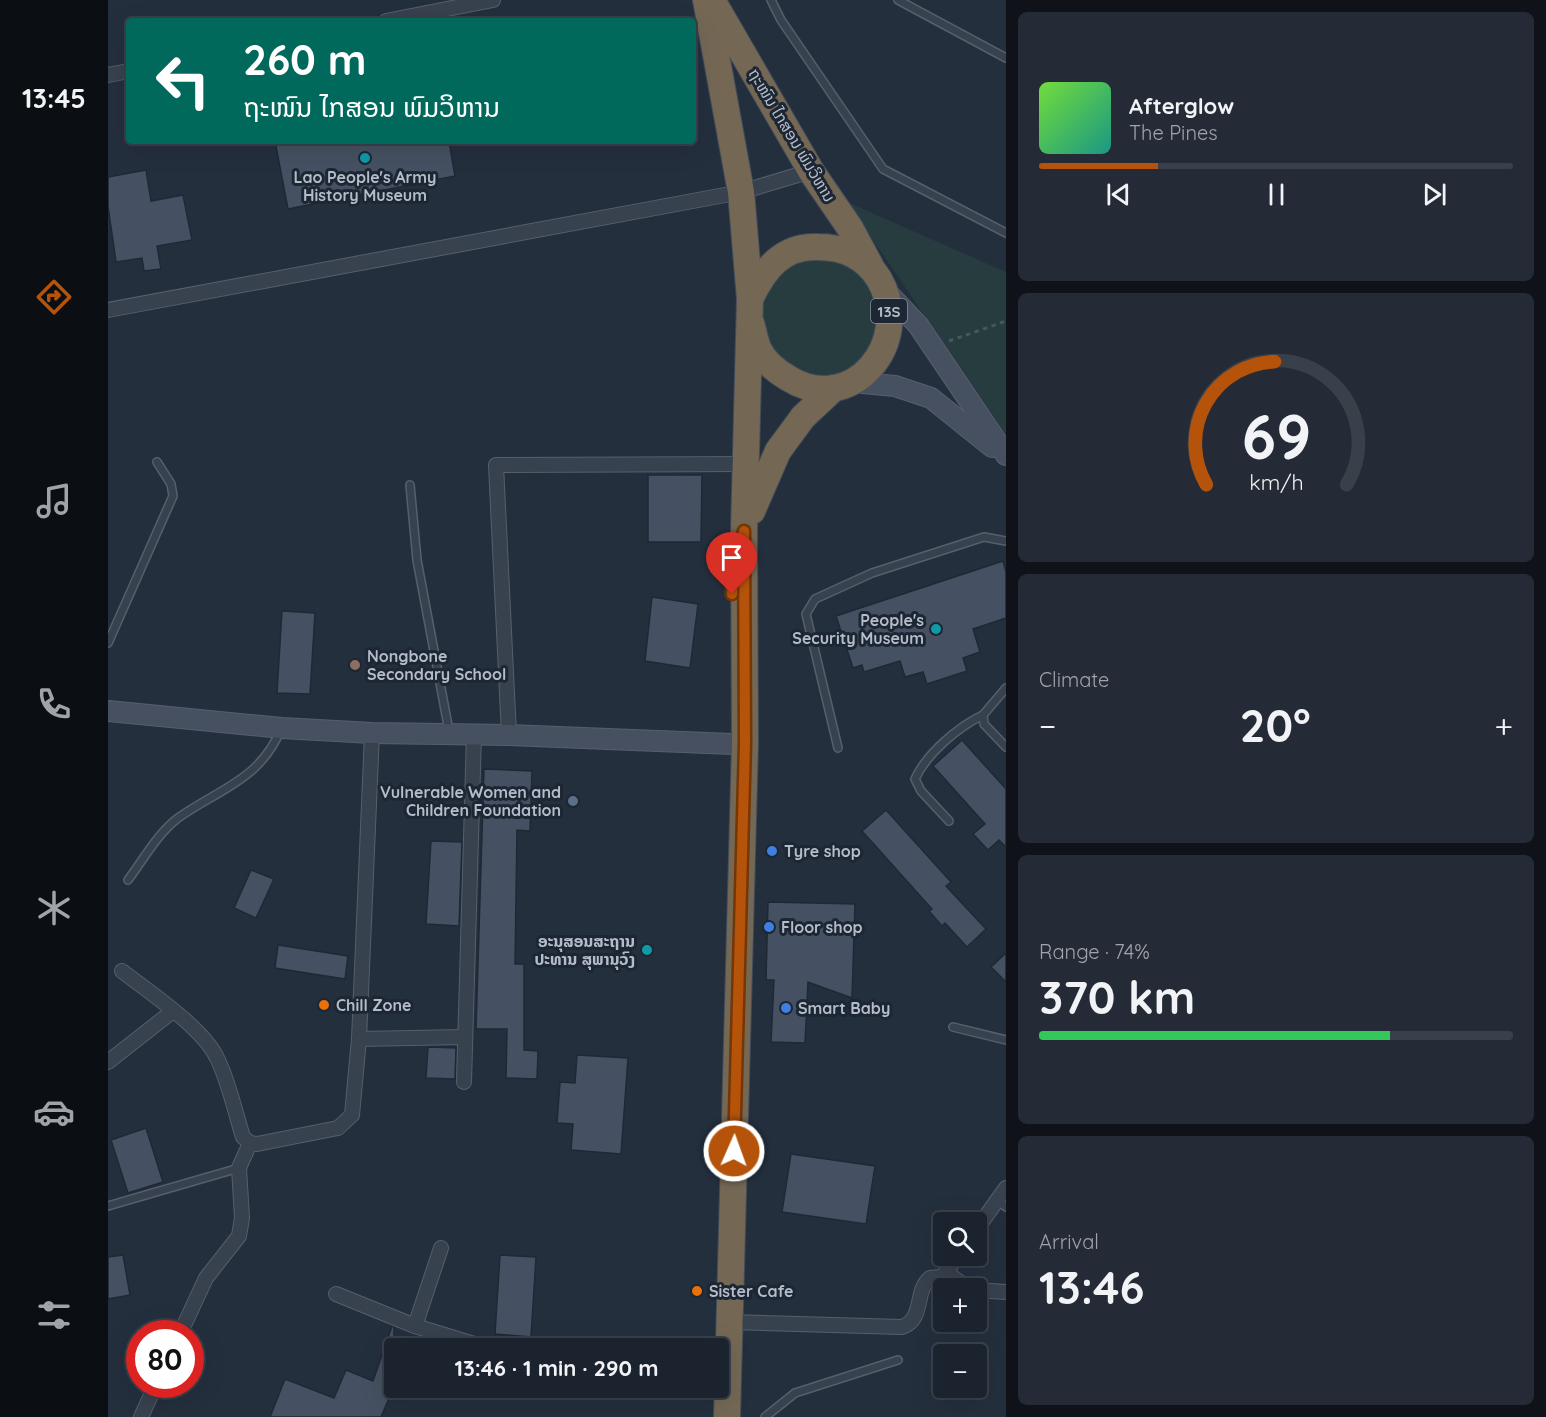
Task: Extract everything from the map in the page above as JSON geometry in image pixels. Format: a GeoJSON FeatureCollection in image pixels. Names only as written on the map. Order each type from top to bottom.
{"type":"FeatureCollection","features":[{"type":"Feature","properties":{"kind":"highway","name":"13S"},"geometry":{"type":"LineString","coordinates":[[706,0],[741,192],[751,311],[759,350],[774,370],[803,388],[843,385]]}},
{"type":"Feature","properties":{"kind":"highway","name":"ຖະໜົນ ໄກສອນ ພົມວິຫານ"},"geometry":{"type":"LineString","coordinates":[[712,0],[811,171],[850,228],[879,280]]}},
{"type":"Feature","properties":{"kind":"highway","name":"13S"},"geometry":{"type":"LineString","coordinates":[[715,1338],[732,744],[733,573],[744,531],[777,451],[803,417],[843,385],[875,364],[888,342],[891,324],[879,280],[858,257],[838,247],[808,246],[782,256],[762,274],[751,311],[748,368],[748,464],[744,531],[745,743],[727,1417]]}},
{"type":"Feature","properties":{"kind":"highway"},"geometry":{"type":"LineString","coordinates":[[714,1398],[714,1417]]}},
{"type":"Feature","properties":{"kind":"street"},"geometry":{"type":"LineString","coordinates":[[401,18],[493,0]]}},
{"type":"Feature","properties":{"kind":"street"},"geometry":{"type":"LineString","coordinates":[[108,75],[126,72]]}},
{"type":"Feature","properties":{"kind":"street"},"geometry":{"type":"LineString","coordinates":[[108,310],[741,192],[811,171]]}},
{"type":"Feature","properties":{"kind":"street"},"geometry":{"type":"LineString","coordinates":[[879,280],[918,325],[1006,457]]}},
{"type":"Feature","properties":{"kind":"street"},"geometry":{"type":"LineString","coordinates":[[843,385],[895,386],[931,398],[1006,457]]}},
{"type":"Feature","properties":{"kind":"street"},"geometry":{"type":"LineString","coordinates":[[509,735],[496,465],[748,464]]}},
{"type":"Feature","properties":{"kind":"street"},"geometry":{"type":"LineString","coordinates":[[108,711],[282,728],[372,733],[509,735],[732,744]]}},
{"type":"Feature","properties":{"kind":"street"},"geometry":{"type":"LineString","coordinates":[[122,971],[173,1011],[210,1046],[218,1059],[243,1137],[250,1143],[257,1144],[338,1128],[347,1123],[352,1115],[359,1040],[372,733]]}},
{"type":"Feature","properties":{"kind":"street"},"geometry":{"type":"LineString","coordinates":[[464,1082],[474,734]]}},
{"type":"Feature","properties":{"kind":"street"},"geometry":{"type":"LineString","coordinates":[[108,1062],[173,1011]]}},
{"type":"Feature","properties":{"kind":"street"},"geometry":{"type":"LineString","coordinates":[[359,1040],[464,1037]]}},
{"type":"Feature","properties":{"kind":"street"},"geometry":{"type":"LineString","coordinates":[[186,1320],[206,1278],[239,1236],[242,1218],[239,1168],[250,1143]]}},
{"type":"Feature","properties":{"kind":"street"},"geometry":{"type":"LineString","coordinates":[[987,1219],[1002,1204],[1006,1188]]}},
{"type":"Feature","properties":{"kind":"street"},"geometry":{"type":"LineString","coordinates":[[415,1326],[441,1248]]}},
{"type":"Feature","properties":{"kind":"street"},"geometry":{"type":"LineString","coordinates":[[943,1276],[950,1266]]}},
{"type":"Feature","properties":{"kind":"street"},"geometry":{"type":"LineString","coordinates":[[729,1322],[902,1327],[916,1316],[927,1280],[943,1276],[957,1278]]}},
{"type":"Feature","properties":{"kind":"street"},"geometry":{"type":"LineString","coordinates":[[987,1291],[1006,1292]]}},
{"type":"Feature","properties":{"kind":"street"},"geometry":{"type":"LineString","coordinates":[[336,1294],[415,1326],[454,1338]]}},
{"type":"Feature","properties":{"kind":"street"},"geometry":{"type":"LineString","coordinates":[[141,1417],[150,1398]]}},
{"type":"Feature","properties":{"kind":"lane"},"geometry":{"type":"LineString","coordinates":[[771,0],[781,20],[883,169],[1006,233]]}},
{"type":"Feature","properties":{"kind":"lane"},"geometry":{"type":"LineString","coordinates":[[898,0],[1006,58]]}},
{"type":"Feature","properties":{"kind":"lane"},"geometry":{"type":"LineString","coordinates":[[108,643],[173,495],[171,484],[157,462]]}},
{"type":"Feature","properties":{"kind":"lane"},"geometry":{"type":"LineString","coordinates":[[410,485],[417,560],[449,734]]}},
{"type":"Feature","properties":{"kind":"lane"},"geometry":{"type":"LineString","coordinates":[[838,748],[806,614],[815,599],[872,573],[984,537],[1006,541]]}},
{"type":"Feature","properties":{"kind":"lane"},"geometry":{"type":"LineString","coordinates":[[949,821],[921,791],[915,778],[920,767],[955,733],[983,715],[1006,688]]}},
{"type":"Feature","properties":{"kind":"lane"},"geometry":{"type":"LineString","coordinates":[[983,715],[984,724],[1006,747]]}},
{"type":"Feature","properties":{"kind":"lane"},"geometry":{"type":"LineString","coordinates":[[128,880],[178,819],[241,782],[273,748],[282,728]]}},
{"type":"Feature","properties":{"kind":"lane"},"geometry":{"type":"LineString","coordinates":[[953,1027],[1006,1040]]}},
{"type":"Feature","properties":{"kind":"lane"},"geometry":{"type":"LineString","coordinates":[[108,1206],[239,1168]]}},
{"type":"Feature","properties":{"kind":"lane"},"geometry":{"type":"LineString","coordinates":[[765,1417],[795,1393],[898,1360]]}},
{"type":"Feature","properties":{"kind":"path"},"geometry":{"type":"LineString","coordinates":[[934,349],[1006,321]]}},
{"type":"Feature","properties":{"kind":"green space"},"geometry":{"type":"Polygon","coordinates":[[[847,202],[1006,272],[1006,435],[847,202]]]}},
{"type":"Feature","properties":{"kind":"green space"},"geometry":{"type":"Polygon","coordinates":[[[808,251],[866,269],[888,327],[851,379],[787,372],[757,325],[767,276],[808,251]]]}},
{"type":"Feature","properties":{"kind":"building","name":"Lao People's Army History Museum"},"geometry":{"type":"Polygon","coordinates":[[[276,144],[450,144],[455,176],[288,209],[276,144]]]}},
{"type":"Feature","properties":{"kind":"building"},"geometry":{"type":"Polygon","coordinates":[[[146,170],[151,201],[183,195],[192,240],[157,246],[161,269],[144,271],[142,258],[116,262],[108,206],[108,177],[146,170]]]}},
{"type":"Feature","properties":{"kind":"building"},"geometry":{"type":"Polygon","coordinates":[[[648,475],[702,475],[701,542],[648,542],[648,475]]]}},
{"type":"Feature","properties":{"kind":"building"},"geometry":{"type":"Polygon","coordinates":[[[1003,561],[1006,572],[1006,618],[973,629],[980,652],[963,658],[967,671],[927,684],[923,672],[905,677],[900,661],[864,672],[862,665],[853,668],[836,616],[1003,561]]]}},
{"type":"Feature","properties":{"kind":"building"},"geometry":{"type":"Polygon","coordinates":[[[652,597],[698,604],[690,668],[645,661],[652,597]]]}},
{"type":"Feature","properties":{"kind":"building"},"geometry":{"type":"Polygon","coordinates":[[[282,611],[315,613],[310,694],[277,693],[282,611]]]}},
{"type":"Feature","properties":{"kind":"building"},"geometry":{"type":"Polygon","coordinates":[[[962,740],[1006,789],[1006,847],[999,840],[988,850],[973,834],[985,824],[933,766],[962,740]]]}},
{"type":"Feature","properties":{"kind":"building"},"geometry":{"type":"Polygon","coordinates":[[[484,769],[532,771],[530,831],[517,830],[515,964],[524,964],[524,1050],[538,1051],[537,1079],[506,1078],[507,1029],[476,1029],[484,769]]]}},
{"type":"Feature","properties":{"kind":"building"},"geometry":{"type":"Polygon","coordinates":[[[886,810],[951,882],[946,886],[986,929],[967,947],[945,923],[942,926],[929,911],[932,909],[862,831],[886,810]]]}},
{"type":"Feature","properties":{"kind":"building"},"geometry":{"type":"Polygon","coordinates":[[[431,841],[462,842],[459,926],[426,924],[431,841]]]}},
{"type":"Feature","properties":{"kind":"building"},"geometry":{"type":"Polygon","coordinates":[[[251,870],[274,879],[256,918],[234,908],[251,870]]]}},
{"type":"Feature","properties":{"kind":"building"},"geometry":{"type":"Polygon","coordinates":[[[768,902],[855,904],[852,998],[808,982],[805,1043],[771,1042],[774,980],[766,980],[768,902]]]}},
{"type":"Feature","properties":{"kind":"building"},"geometry":{"type":"Polygon","coordinates":[[[278,945],[348,956],[345,979],[275,968],[278,945]]]}},
{"type":"Feature","properties":{"kind":"building"},"geometry":{"type":"Polygon","coordinates":[[[1006,953],[1006,982],[991,967],[1006,953]]]}},
{"type":"Feature","properties":{"kind":"building"},"geometry":{"type":"Polygon","coordinates":[[[428,1047],[456,1048],[455,1079],[426,1078],[428,1047]]]}},
{"type":"Feature","properties":{"kind":"building"},"geometry":{"type":"Polygon","coordinates":[[[577,1055],[628,1058],[621,1154],[571,1150],[573,1124],[557,1123],[560,1082],[575,1083],[577,1055]]]}},
{"type":"Feature","properties":{"kind":"building"},"geometry":{"type":"Polygon","coordinates":[[[146,1128],[163,1182],[128,1193],[111,1140],[146,1128]]]}},
{"type":"Feature","properties":{"kind":"building"},"geometry":{"type":"Polygon","coordinates":[[[791,1154],[875,1166],[866,1224],[782,1212],[791,1154]]]}},
{"type":"Feature","properties":{"kind":"building"},"geometry":{"type":"Polygon","coordinates":[[[123,1255],[130,1295],[108,1299],[108,1257],[123,1255]]]}},
{"type":"Feature","properties":{"kind":"building"},"geometry":{"type":"Polygon","coordinates":[[[500,1255],[536,1257],[531,1337],[495,1334],[500,1255]]]}},
{"type":"Feature","properties":{"kind":"building"},"geometry":{"type":"Polygon","coordinates":[[[392,1326],[394,1327],[394,1338],[388,1338],[392,1326]]]}},
{"type":"Feature","properties":{"kind":"building"},"geometry":{"type":"Polygon","coordinates":[[[384,1349],[384,1398],[389,1398],[381,1417],[270,1417],[285,1379],[334,1398],[346,1370],[373,1381],[384,1349]]]}},
{"type":"Feature","properties":{"kind":"place","name":"Lao People's Army History Museum"},"geometry":{"type":"Point","coordinates":[365,158]}},
{"type":"Feature","properties":{"kind":"place","name":"People's Security Museum"},"geometry":{"type":"Point","coordinates":[936,629]}},
{"type":"Feature","properties":{"kind":"place","name":"Nongbone Secondary School"},"geometry":{"type":"Point","coordinates":[355,665]}},
{"type":"Feature","properties":{"kind":"place","name":"Vulnerable Women and Children Foundation"},"geometry":{"type":"Point","coordinates":[573,801]}},
{"type":"Feature","properties":{"kind":"place","name":"Tyre shop"},"geometry":{"type":"Point","coordinates":[772,851]}},
{"type":"Feature","properties":{"kind":"place","name":"Floor shop"},"geometry":{"type":"Point","coordinates":[769,927]}},
{"type":"Feature","properties":{"kind":"place","name":"ອະນຸສອນສະຖານ ປະທານ ສຸພານຸວົງ"},"geometry":{"type":"Point","coordinates":[647,950]}},
{"type":"Feature","properties":{"kind":"place","name":"Chill Zone"},"geometry":{"type":"Point","coordinates":[324,1005]}},
{"type":"Feature","properties":{"kind":"place","name":"Smart Baby"},"geometry":{"type":"Point","coordinates":[786,1008]}},
{"type":"Feature","properties":{"kind":"place","name":"Sister Cafe"},"geometry":{"type":"Point","coordinates":[697,1291]}},
{"type":"Feature","properties":{"kind":"route"},"geometry":{"type":"LineString","coordinates":[[732,594],[733,573],[744,531],[745,743],[734,1151]]}}]}
